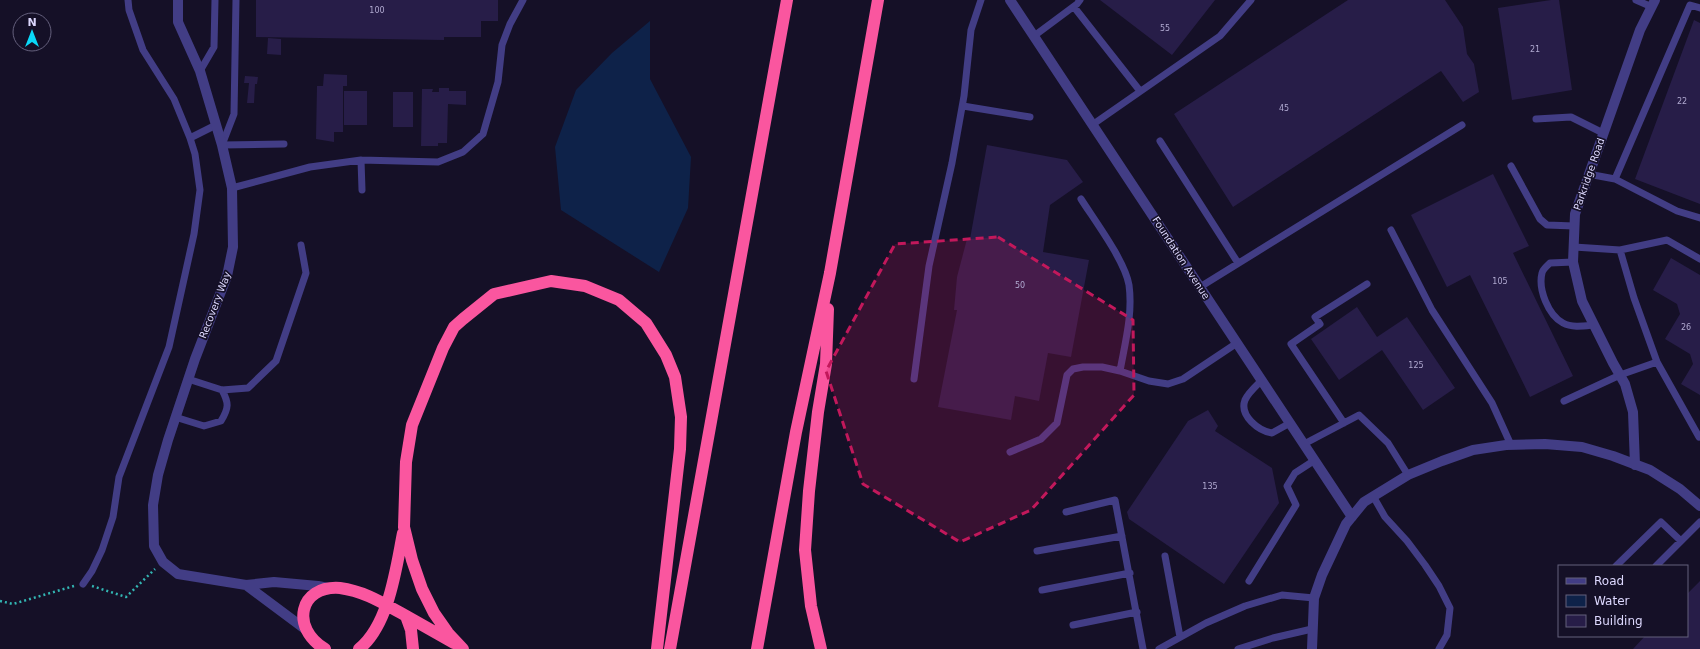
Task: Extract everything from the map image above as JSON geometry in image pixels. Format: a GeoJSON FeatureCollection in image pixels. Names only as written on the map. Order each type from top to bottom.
{"type":"FeatureCollection","features":[{"type":"Feature","properties":{"kind":"highway"},"geometry":{"type":"LineString","coordinates":[[670,649],[787,0]]}},
{"type":"Feature","properties":{"kind":"highway"},"geometry":{"type":"LineString","coordinates":[[757,649],[796,432],[830,273],[878,0]]}},
{"type":"Feature","properties":{"kind":"highway"},"geometry":{"type":"LineString","coordinates":[[821,649],[811,606],[805,550],[809,491],[818,412],[826,364],[830,273]]}},
{"type":"Feature","properties":{"kind":"highway"},"geometry":{"type":"LineString","coordinates":[[359,649],[370,638],[381,619],[394,579],[404,527],[406,462],[412,425],[443,348],[454,327],[494,294],[551,281],[585,286],[619,300],[646,323],[666,355],[675,377],[681,417],[680,449],[657,649]]}},
{"type":"Feature","properties":{"kind":"highway"},"geometry":{"type":"LineString","coordinates":[[404,527],[412,560],[422,590],[434,613],[448,633],[464,649]]}},
{"type":"Feature","properties":{"kind":"highway"},"geometry":{"type":"LineString","coordinates":[[325,649],[319,646],[305,629],[302,615],[310,598],[328,588],[340,588],[365,593],[464,649]]}},
{"type":"Feature","properties":{"kind":"highway"},"geometry":{"type":"LineString","coordinates":[[406,616],[411,630],[413,649]]}},
{"type":"Feature","properties":{"kind":"street","name":"Recovery Way"},"geometry":{"type":"LineString","coordinates":[[178,0],[178,22],[200,71],[222,145],[232,188],[232,247],[228,276],[210,318],[188,379],[158,475],[153,505],[154,546],[163,562],[178,574],[246,586]]}},
{"type":"Feature","properties":{"kind":"street","name":"Foundation Avenue"},"geometry":{"type":"LineString","coordinates":[[1010,0],[1352,517]]}},
{"type":"Feature","properties":{"kind":"street","name":"Parkridge Road"},"geometry":{"type":"LineString","coordinates":[[1635,464],[1633,412],[1625,384],[1582,301],[1573,262],[1574,226],[1575,214],[1588,174],[1640,30],[1654,4]]}},
{"type":"Feature","properties":{"kind":"street"},"geometry":{"type":"LineString","coordinates":[[1312,649],[1314,598],[1333,550],[1352,517],[1364,502],[1373,496],[1408,475],[1442,461],[1474,450],[1511,445],[1544,444],[1582,447],[1650,470],[1680,489],[1700,506]]}},
{"type":"Feature","properties":{"kind":"street"},"geometry":{"type":"LineString","coordinates":[[246,586],[274,582],[328,588]]}},
{"type":"Feature","properties":{"kind":"street"},"geometry":{"type":"LineString","coordinates":[[246,586],[305,629]]}},
{"type":"Feature","properties":{"kind":"lane"},"geometry":{"type":"LineString","coordinates":[[83,584],[92,571],[102,550],[113,517],[119,477],[169,347],[194,234],[200,190],[196,154],[190,138],[174,99],[143,50],[129,10],[128,0]]}},
{"type":"Feature","properties":{"kind":"lane"},"geometry":{"type":"LineString","coordinates":[[200,71],[214,47],[214,0]]}},
{"type":"Feature","properties":{"kind":"lane"},"geometry":{"type":"LineString","coordinates":[[236,0],[234,114],[222,145],[284,144]]}},
{"type":"Feature","properties":{"kind":"lane"},"geometry":{"type":"LineString","coordinates":[[232,188],[310,168],[360,160],[438,162],[463,152],[483,134],[498,82],[502,45],[510,24],[523,0]]}},
{"type":"Feature","properties":{"kind":"lane"},"geometry":{"type":"LineString","coordinates":[[914,379],[929,266],[952,163],[962,106],[971,30],[981,0]]}},
{"type":"Feature","properties":{"kind":"lane"},"geometry":{"type":"LineString","coordinates":[[1034,36],[1074,7],[1080,0]]}},
{"type":"Feature","properties":{"kind":"lane"},"geometry":{"type":"LineString","coordinates":[[1092,125],[1220,36],[1251,0]]}},
{"type":"Feature","properties":{"kind":"lane"},"geometry":{"type":"LineString","coordinates":[[1636,0],[1654,4]]}},
{"type":"Feature","properties":{"kind":"lane"},"geometry":{"type":"LineString","coordinates":[[1615,179],[1690,5],[1700,8]]}},
{"type":"Feature","properties":{"kind":"lane"},"geometry":{"type":"LineString","coordinates":[[1074,7],[1140,91]]}},
{"type":"Feature","properties":{"kind":"lane"},"geometry":{"type":"LineString","coordinates":[[962,106],[1030,117]]}},
{"type":"Feature","properties":{"kind":"lane"},"geometry":{"type":"LineString","coordinates":[[1536,119],[1571,117],[1603,134]]}},
{"type":"Feature","properties":{"kind":"lane"},"geometry":{"type":"LineString","coordinates":[[190,138],[216,125]]}},
{"type":"Feature","properties":{"kind":"lane"},"geometry":{"type":"LineString","coordinates":[[1200,287],[1462,125]]}},
{"type":"Feature","properties":{"kind":"lane"},"geometry":{"type":"LineString","coordinates":[[1160,141],[1238,263]]}},
{"type":"Feature","properties":{"kind":"lane"},"geometry":{"type":"LineString","coordinates":[[360,160],[362,190]]}},
{"type":"Feature","properties":{"kind":"lane"},"geometry":{"type":"LineString","coordinates":[[1511,166],[1540,219],[1547,225],[1574,226]]}},
{"type":"Feature","properties":{"kind":"lane"},"geometry":{"type":"LineString","coordinates":[[1588,174],[1615,179],[1677,210],[1700,218]]}},
{"type":"Feature","properties":{"kind":"lane"},"geometry":{"type":"LineString","coordinates":[[1081,199],[1123,267],[1129,285],[1130,313],[1120,371]]}},
{"type":"Feature","properties":{"kind":"lane"},"geometry":{"type":"LineString","coordinates":[[1391,230],[1432,310],[1492,403],[1511,445]]}},
{"type":"Feature","properties":{"kind":"lane"},"geometry":{"type":"LineString","coordinates":[[1574,247],[1620,250],[1667,240],[1700,259]]}},
{"type":"Feature","properties":{"kind":"lane"},"geometry":{"type":"LineString","coordinates":[[188,379],[222,390],[248,388],[276,361],[306,273],[301,245]]}},
{"type":"Feature","properties":{"kind":"lane"},"geometry":{"type":"LineString","coordinates":[[1620,250],[1634,298],[1657,362],[1699,436],[1700,435]]}},
{"type":"Feature","properties":{"kind":"lane"},"geometry":{"type":"LineString","coordinates":[[1573,262],[1550,263],[1543,271],[1541,284],[1545,300],[1551,313],[1557,320],[1564,324],[1578,326],[1594,325]]}},
{"type":"Feature","properties":{"kind":"lane"},"geometry":{"type":"LineString","coordinates":[[1344,423],[1291,344],[1320,324],[1315,317],[1367,284]]}},
{"type":"Feature","properties":{"kind":"lane"},"geometry":{"type":"LineString","coordinates":[[1010,452],[1041,439],[1056,423],[1067,375],[1073,369],[1083,367],[1102,367],[1120,371],[1149,381],[1168,384],[1183,379],[1236,342]]}},
{"type":"Feature","properties":{"kind":"lane"},"geometry":{"type":"LineString","coordinates":[[1564,400],[1620,375],[1657,362]]}},
{"type":"Feature","properties":{"kind":"lane"},"geometry":{"type":"LineString","coordinates":[[1262,380],[1246,398],[1244,404],[1245,411],[1249,419],[1259,429],[1272,433],[1290,423]]}},
{"type":"Feature","properties":{"kind":"lane"},"geometry":{"type":"LineString","coordinates":[[176,417],[204,426],[221,421],[227,411],[227,399],[222,390]]}},
{"type":"Feature","properties":{"kind":"lane"},"geometry":{"type":"LineString","coordinates":[[1304,444],[1359,415],[1388,443],[1408,475]]}},
{"type":"Feature","properties":{"kind":"lane"},"geometry":{"type":"LineString","coordinates":[[1249,581],[1296,505],[1287,486],[1295,473],[1315,460]]}},
{"type":"Feature","properties":{"kind":"lane"},"geometry":{"type":"LineString","coordinates":[[1373,496],[1386,517],[1425,565],[1439,586],[1450,608],[1447,635],[1439,649]]}},
{"type":"Feature","properties":{"kind":"lane"},"geometry":{"type":"LineString","coordinates":[[1066,512],[1115,500],[1130,573],[1143,649]]}},
{"type":"Feature","properties":{"kind":"lane"},"geometry":{"type":"LineString","coordinates":[[1617,565],[1661,522],[1681,541]]}},
{"type":"Feature","properties":{"kind":"lane"},"geometry":{"type":"LineString","coordinates":[[1657,565],[1700,522]]}},
{"type":"Feature","properties":{"kind":"lane"},"geometry":{"type":"LineString","coordinates":[[1037,551],[1122,536]]}},
{"type":"Feature","properties":{"kind":"lane"},"geometry":{"type":"LineString","coordinates":[[1165,556],[1180,637]]}},
{"type":"Feature","properties":{"kind":"lane"},"geometry":{"type":"LineString","coordinates":[[1042,590],[1130,573]]}},
{"type":"Feature","properties":{"kind":"lane"},"geometry":{"type":"LineString","coordinates":[[1159,649],[1206,623],[1245,606],[1282,595],[1314,598]]}},
{"type":"Feature","properties":{"kind":"lane"},"geometry":{"type":"LineString","coordinates":[[1073,625],[1137,612]]}},
{"type":"Feature","properties":{"kind":"lane"},"geometry":{"type":"LineString","coordinates":[[1238,649],[1312,628]]}},
{"type":"Feature","properties":{"kind":"highlighted area"},"geometry":{"type":"Polygon","coordinates":[[[998,237],[1133,320],[1134,395],[1031,510],[960,542],[863,484],[826,371],[895,244],[998,237]]]}},
{"type":"Feature","properties":{"kind":"water"},"geometry":{"type":"Polygon","coordinates":[[[650,21],[650,79],[691,157],[688,208],[659,272],[561,210],[555,147],[576,90],[612,53],[650,21]]]}},
{"type":"Feature","properties":{"kind":"building"},"geometry":{"type":"Polygon","coordinates":[[[256,0],[498,0],[498,21],[481,21],[481,37],[444,37],[444,40],[256,37],[256,0]]]}},
{"type":"Feature","properties":{"kind":"building"},"geometry":{"type":"Polygon","coordinates":[[[1100,0],[1215,0],[1172,55],[1100,0]]]}},
{"type":"Feature","properties":{"kind":"building"},"geometry":{"type":"Polygon","coordinates":[[[1348,0],[1445,0],[1463,27],[1467,54],[1474,64],[1479,92],[1463,102],[1441,71],[1233,207],[1174,114],[1348,0]]]}},
{"type":"Feature","properties":{"kind":"building"},"geometry":{"type":"Polygon","coordinates":[[[1559,0],[1572,90],[1512,100],[1498,8],[1559,0]]]}},
{"type":"Feature","properties":{"kind":"building"},"geometry":{"type":"Polygon","coordinates":[[[1694,20],[1700,23],[1700,204],[1635,179],[1694,20]]]}},
{"type":"Feature","properties":{"kind":"building"},"geometry":{"type":"Polygon","coordinates":[[[268,38],[281,39],[281,55],[267,54],[268,38]]]}},
{"type":"Feature","properties":{"kind":"building"},"geometry":{"type":"Polygon","coordinates":[[[324,74],[347,75],[347,86],[343,86],[343,132],[334,132],[334,142],[316,139],[317,86],[323,86],[324,74]]]}},
{"type":"Feature","properties":{"kind":"building"},"geometry":{"type":"Polygon","coordinates":[[[245,76],[258,77],[257,84],[255,84],[254,103],[247,103],[249,83],[244,83],[245,76]]]}},
{"type":"Feature","properties":{"kind":"building"},"geometry":{"type":"Polygon","coordinates":[[[439,88],[449,88],[449,91],[466,91],[466,105],[448,104],[447,143],[438,143],[438,146],[421,146],[422,89],[433,89],[432,92],[439,92],[439,88]]]}},
{"type":"Feature","properties":{"kind":"building"},"geometry":{"type":"Polygon","coordinates":[[[344,91],[367,91],[367,125],[344,125],[344,91]]]}},
{"type":"Feature","properties":{"kind":"building"},"geometry":{"type":"Polygon","coordinates":[[[393,92],[413,92],[413,127],[393,127],[393,92]]]}},
{"type":"Feature","properties":{"kind":"building"},"geometry":{"type":"Polygon","coordinates":[[[987,145],[1067,160],[1083,182],[1050,205],[1043,252],[1089,260],[1071,357],[1048,353],[1039,401],[1015,396],[1011,420],[938,407],[957,310],[954,310],[957,277],[967,239],[970,239],[987,145]]]}},
{"type":"Feature","properties":{"kind":"building"},"geometry":{"type":"Polygon","coordinates":[[[1493,174],[1529,246],[1513,253],[1573,376],[1530,397],[1470,275],[1447,287],[1411,215],[1493,174]]]}},
{"type":"Feature","properties":{"kind":"building"},"geometry":{"type":"Polygon","coordinates":[[[1671,258],[1700,275],[1700,395],[1681,384],[1693,364],[1690,354],[1665,339],[1680,314],[1677,304],[1653,290],[1671,258]]]}},
{"type":"Feature","properties":{"kind":"building"},"geometry":{"type":"Polygon","coordinates":[[[1357,307],[1377,337],[1407,317],[1455,388],[1423,410],[1382,350],[1339,380],[1311,339],[1357,307]]]}},
{"type":"Feature","properties":{"kind":"building"},"geometry":{"type":"Polygon","coordinates":[[[1208,410],[1218,426],[1215,431],[1272,468],[1279,503],[1224,584],[1129,519],[1127,512],[1188,421],[1208,410]]]}},
{"type":"Feature","properties":{"kind":"building"},"geometry":{"type":"Polygon","coordinates":[[[1700,581],[1700,649],[1633,649],[1644,637],[1688,637],[1688,593],[1700,581]]]}}]}
